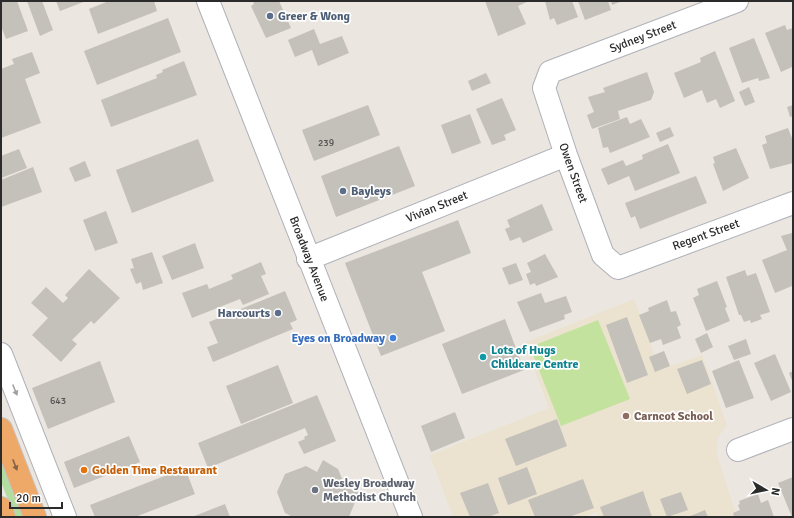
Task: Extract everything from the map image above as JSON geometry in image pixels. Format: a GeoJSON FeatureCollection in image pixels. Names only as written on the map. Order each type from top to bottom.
{"type":"FeatureCollection","features":[{"type":"Feature","properties":{"kind":"highway"},"geometry":{"type":"LineString","coordinates":[[1,429],[34,513]]}},
{"type":"Feature","properties":{"kind":"highway"},"geometry":{"type":"LineString","coordinates":[[1,508],[4,517]]}},
{"type":"Feature","properties":{"kind":"street","name":"Broadway Avenue"},"geometry":{"type":"LineString","coordinates":[[208,1],[308,259],[411,517]]}},
{"type":"Feature","properties":{"kind":"street","name":"Sydney Street"},"geometry":{"type":"LineString","coordinates":[[550,72],[737,1]]}},
{"type":"Feature","properties":{"kind":"street","name":"Owen Street"},"geometry":{"type":"LineString","coordinates":[[550,72],[544,88],[566,155],[603,255],[618,268]]}},
{"type":"Feature","properties":{"kind":"street","name":"Vivian Street"},"geometry":{"type":"LineString","coordinates":[[308,259],[566,155]]}},
{"type":"Feature","properties":{"kind":"street","name":"Regent Street"},"geometry":{"type":"LineString","coordinates":[[618,268],[793,203]]}},
{"type":"Feature","properties":{"kind":"street"},"geometry":{"type":"LineString","coordinates":[[1,354],[62,509],[34,513]]}},
{"type":"Feature","properties":{"kind":"street"},"geometry":{"type":"LineString","coordinates":[[738,450],[793,429]]}},
{"type":"Feature","properties":{"kind":"shaded area","name":"Carncot School"},"geometry":{"type":"Polygon","coordinates":[[[634,299],[660,370],[702,355],[727,425],[718,437],[717,455],[737,517],[599,517],[597,512],[585,517],[453,517],[430,455],[549,408],[524,343],[634,299]]]}},
{"type":"Feature","properties":{"kind":"green space"},"geometry":{"type":"Polygon","coordinates":[[[598,320],[630,399],[561,426],[530,347],[598,320]]]}},
{"type":"Feature","properties":{"kind":"green space"},"geometry":{"type":"Polygon","coordinates":[[[1,457],[24,517],[15,517],[1,482],[1,457]]]}},
{"type":"Feature","properties":{"kind":"building"},"geometry":{"type":"Polygon","coordinates":[[[1,1],[17,1],[28,31],[6,39],[1,26],[1,1]]]}},
{"type":"Feature","properties":{"kind":"building"},"geometry":{"type":"Polygon","coordinates":[[[27,1],[42,1],[53,30],[40,36],[27,1]]]}},
{"type":"Feature","properties":{"kind":"building"},"geometry":{"type":"Polygon","coordinates":[[[56,1],[86,1],[60,11],[56,1]]]}},
{"type":"Feature","properties":{"kind":"building"},"geometry":{"type":"Polygon","coordinates":[[[109,1],[154,1],[157,11],[98,34],[89,9],[109,1]]]}},
{"type":"Feature","properties":{"kind":"building","name":"Greer & Wong"},"geometry":{"type":"Polygon","coordinates":[[[253,1],[279,1],[291,28],[266,38],[251,6],[254,4],[253,1]]]}},
{"type":"Feature","properties":{"kind":"building"},"geometry":{"type":"Polygon","coordinates":[[[485,1],[529,1],[518,6],[526,24],[498,36],[485,1]]]}},
{"type":"Feature","properties":{"kind":"building"},"geometry":{"type":"Polygon","coordinates":[[[545,1],[572,1],[578,17],[557,25],[554,18],[550,20],[545,1]]]}},
{"type":"Feature","properties":{"kind":"building"},"geometry":{"type":"Polygon","coordinates":[[[578,1],[608,1],[611,10],[585,20],[578,1]]]}},
{"type":"Feature","properties":{"kind":"building"},"geometry":{"type":"Polygon","coordinates":[[[611,1],[622,1],[612,5],[611,1]]]}},
{"type":"Feature","properties":{"kind":"building"},"geometry":{"type":"Polygon","coordinates":[[[168,18],[181,52],[97,85],[84,51],[168,18]]]}},
{"type":"Feature","properties":{"kind":"building"},"geometry":{"type":"Polygon","coordinates":[[[785,25],[787,30],[793,28],[793,71],[792,67],[781,72],[765,33],[785,25]]]}},
{"type":"Feature","properties":{"kind":"building"},"geometry":{"type":"Polygon","coordinates":[[[314,29],[320,44],[342,36],[349,53],[318,66],[312,50],[295,57],[288,40],[314,29]]]}},
{"type":"Feature","properties":{"kind":"building"},"geometry":{"type":"Polygon","coordinates":[[[754,38],[770,78],[759,81],[758,78],[742,83],[729,48],[754,38]]]}},
{"type":"Feature","properties":{"kind":"building"},"geometry":{"type":"Polygon","coordinates":[[[715,51],[735,101],[720,108],[716,99],[707,103],[702,90],[684,98],[674,73],[701,62],[700,58],[715,51]]]}},
{"type":"Feature","properties":{"kind":"building"},"geometry":{"type":"Polygon","coordinates":[[[32,52],[40,73],[25,79],[41,123],[1,138],[1,69],[14,64],[12,59],[32,52]]]}},
{"type":"Feature","properties":{"kind":"building"},"geometry":{"type":"Polygon","coordinates":[[[184,61],[197,95],[111,127],[101,100],[157,78],[156,75],[163,72],[162,70],[184,61]]]}},
{"type":"Feature","properties":{"kind":"building"},"geometry":{"type":"Polygon","coordinates":[[[647,72],[654,92],[651,100],[618,111],[620,119],[592,129],[587,115],[594,112],[588,97],[605,92],[603,88],[647,72]]]}},
{"type":"Feature","properties":{"kind":"building"},"geometry":{"type":"Polygon","coordinates":[[[486,73],[491,83],[472,91],[468,81],[486,73]]]}},
{"type":"Feature","properties":{"kind":"building"},"geometry":{"type":"Polygon","coordinates":[[[749,87],[755,102],[745,106],[739,92],[749,87]]]}},
{"type":"Feature","properties":{"kind":"building"},"geometry":{"type":"Polygon","coordinates":[[[502,98],[516,130],[504,135],[506,140],[492,145],[476,109],[502,98]]]}},
{"type":"Feature","properties":{"kind":"building"},"geometry":{"type":"Polygon","coordinates":[[[368,105],[380,135],[314,161],[302,130],[368,105]]]}},
{"type":"Feature","properties":{"kind":"building"},"geometry":{"type":"Polygon","coordinates":[[[793,105],[793,116],[790,117],[787,107],[793,105]]]}},
{"type":"Feature","properties":{"kind":"building"},"geometry":{"type":"Polygon","coordinates":[[[470,114],[481,143],[452,154],[441,125],[470,114]]]}},
{"type":"Feature","properties":{"kind":"building"},"geometry":{"type":"Polygon","coordinates":[[[627,117],[630,124],[641,119],[650,137],[610,153],[608,147],[603,148],[598,128],[627,117]]]}},
{"type":"Feature","properties":{"kind":"building"},"geometry":{"type":"Polygon","coordinates":[[[670,127],[674,136],[660,142],[656,133],[670,127]]]}},
{"type":"Feature","properties":{"kind":"building"},"geometry":{"type":"Polygon","coordinates":[[[788,128],[793,141],[793,163],[770,169],[762,145],[767,143],[765,136],[788,128]]]}},
{"type":"Feature","properties":{"kind":"building"},"geometry":{"type":"Polygon","coordinates":[[[198,139],[214,181],[132,213],[116,170],[198,139]]]}},
{"type":"Feature","properties":{"kind":"building"},"geometry":{"type":"Polygon","coordinates":[[[668,144],[680,173],[635,191],[629,176],[608,185],[601,169],[623,160],[626,166],[643,159],[642,155],[668,144]]]}},
{"type":"Feature","properties":{"kind":"building"},"geometry":{"type":"Polygon","coordinates":[[[399,146],[415,186],[336,217],[321,176],[399,146]]]}},
{"type":"Feature","properties":{"kind":"building"},"geometry":{"type":"Polygon","coordinates":[[[736,148],[749,178],[723,191],[713,164],[715,163],[713,157],[736,148]]]}},
{"type":"Feature","properties":{"kind":"building"},"geometry":{"type":"Polygon","coordinates":[[[19,149],[27,168],[1,178],[1,156],[19,149]]]}},
{"type":"Feature","properties":{"kind":"building"},"geometry":{"type":"Polygon","coordinates":[[[85,161],[91,176],[75,182],[69,168],[85,161]]]}},
{"type":"Feature","properties":{"kind":"building"},"geometry":{"type":"Polygon","coordinates":[[[33,167],[42,192],[1,207],[1,180],[33,167]]]}},
{"type":"Feature","properties":{"kind":"building"},"geometry":{"type":"Polygon","coordinates":[[[696,176],[707,203],[640,229],[635,216],[631,218],[625,203],[696,176]]]}},
{"type":"Feature","properties":{"kind":"building"},"geometry":{"type":"Polygon","coordinates":[[[542,204],[553,230],[523,243],[520,237],[510,241],[505,229],[510,227],[507,220],[542,204]]]}},
{"type":"Feature","properties":{"kind":"building"},"geometry":{"type":"Polygon","coordinates":[[[106,211],[118,243],[95,251],[83,220],[106,211]]]}},
{"type":"Feature","properties":{"kind":"building"},"geometry":{"type":"Polygon","coordinates":[[[458,220],[471,253],[422,272],[445,331],[381,356],[345,263],[458,220]]]}},
{"type":"Feature","properties":{"kind":"building"},"geometry":{"type":"Polygon","coordinates":[[[792,233],[792,286],[775,293],[762,260],[787,250],[781,236],[792,233]]]}},
{"type":"Feature","properties":{"kind":"building"},"geometry":{"type":"Polygon","coordinates":[[[195,243],[204,268],[172,280],[162,256],[195,243]]]}},
{"type":"Feature","properties":{"kind":"building"},"geometry":{"type":"Polygon","coordinates":[[[152,252],[163,283],[143,290],[141,282],[136,284],[130,269],[134,268],[131,259],[152,252]]]}},
{"type":"Feature","properties":{"kind":"building"},"geometry":{"type":"Polygon","coordinates":[[[545,254],[558,277],[536,286],[535,283],[530,285],[526,274],[531,272],[527,263],[545,254]]]}},
{"type":"Feature","properties":{"kind":"building"},"geometry":{"type":"Polygon","coordinates":[[[261,262],[266,274],[261,276],[269,294],[243,305],[240,299],[192,318],[182,293],[207,284],[209,289],[233,279],[231,275],[261,262]]]}},
{"type":"Feature","properties":{"kind":"building"},"geometry":{"type":"Polygon","coordinates":[[[516,263],[523,280],[509,285],[502,268],[516,263]]]}},
{"type":"Feature","properties":{"kind":"building"},"geometry":{"type":"Polygon","coordinates":[[[89,269],[120,298],[94,324],[91,321],[72,340],[77,344],[61,362],[32,335],[48,318],[31,303],[46,287],[63,303],[68,298],[65,295],[89,269]]]}},
{"type":"Feature","properties":{"kind":"building"},"geometry":{"type":"Polygon","coordinates":[[[745,270],[747,276],[756,273],[770,312],[760,315],[762,319],[751,323],[750,320],[744,322],[741,315],[739,315],[726,277],[745,270]]]}},
{"type":"Feature","properties":{"kind":"building"},"geometry":{"type":"Polygon","coordinates":[[[717,281],[727,307],[725,308],[730,321],[706,331],[693,298],[699,295],[697,289],[717,281]]]}},
{"type":"Feature","properties":{"kind":"building"},"geometry":{"type":"Polygon","coordinates":[[[285,291],[297,320],[290,323],[293,329],[213,362],[207,347],[218,343],[209,322],[285,291]]]}},
{"type":"Feature","properties":{"kind":"building"},"geometry":{"type":"Polygon","coordinates":[[[541,293],[545,303],[566,296],[572,312],[564,315],[565,319],[530,332],[517,302],[541,293]]]}},
{"type":"Feature","properties":{"kind":"building"},"geometry":{"type":"Polygon","coordinates":[[[667,300],[671,312],[676,311],[681,325],[677,327],[681,338],[663,345],[661,339],[650,343],[639,315],[649,311],[648,308],[667,300]]]}},
{"type":"Feature","properties":{"kind":"building"},"geometry":{"type":"Polygon","coordinates":[[[627,317],[648,375],[627,383],[606,325],[627,317]]]}},
{"type":"Feature","properties":{"kind":"building","name":"Lots of Hugs Childcare Centre"},"geometry":{"type":"Polygon","coordinates":[[[505,319],[524,370],[462,394],[442,344],[505,319]]]}},
{"type":"Feature","properties":{"kind":"building"},"geometry":{"type":"Polygon","coordinates":[[[707,333],[713,347],[701,353],[695,339],[707,333]]]}},
{"type":"Feature","properties":{"kind":"building"},"geometry":{"type":"Polygon","coordinates":[[[746,339],[751,354],[734,360],[728,346],[746,339]]]}},
{"type":"Feature","properties":{"kind":"building"},"geometry":{"type":"Polygon","coordinates":[[[664,351],[670,366],[655,372],[649,357],[664,351]]]}},
{"type":"Feature","properties":{"kind":"building"},"geometry":{"type":"Polygon","coordinates":[[[775,354],[791,392],[771,401],[754,363],[775,354]]]}},
{"type":"Feature","properties":{"kind":"building"},"geometry":{"type":"Polygon","coordinates":[[[702,360],[711,384],[687,394],[677,369],[702,360]]]}},
{"type":"Feature","properties":{"kind":"building"},"geometry":{"type":"Polygon","coordinates":[[[739,360],[754,398],[726,408],[712,371],[739,360]]]}},
{"type":"Feature","properties":{"kind":"building"},"geometry":{"type":"Polygon","coordinates":[[[100,361],[115,402],[48,429],[32,388],[100,361]]]}},
{"type":"Feature","properties":{"kind":"building"},"geometry":{"type":"Polygon","coordinates":[[[278,365],[293,403],[241,424],[226,386],[278,365]]]}},
{"type":"Feature","properties":{"kind":"building"},"geometry":{"type":"Polygon","coordinates":[[[793,371],[793,383],[789,373],[793,371]]]}},
{"type":"Feature","properties":{"kind":"building"},"geometry":{"type":"Polygon","coordinates":[[[317,395],[336,441],[304,454],[298,442],[305,439],[304,437],[308,435],[305,428],[208,468],[198,443],[317,395]]]}},
{"type":"Feature","properties":{"kind":"building"},"geometry":{"type":"Polygon","coordinates":[[[455,412],[465,438],[431,452],[421,426],[455,412]]]}},
{"type":"Feature","properties":{"kind":"building"},"geometry":{"type":"Polygon","coordinates":[[[557,419],[567,446],[516,466],[505,439],[557,419]]]}},
{"type":"Feature","properties":{"kind":"building"},"geometry":{"type":"Polygon","coordinates":[[[129,436],[140,462],[74,488],[64,462],[129,436]]]}},
{"type":"Feature","properties":{"kind":"building","name":"Wesley Broadway Methodist Church"},"geometry":{"type":"Polygon","coordinates":[[[323,460],[338,469],[346,488],[359,492],[349,517],[293,517],[285,513],[277,492],[285,474],[306,466],[317,472],[323,460]]]}},
{"type":"Feature","properties":{"kind":"building"},"geometry":{"type":"Polygon","coordinates":[[[527,467],[537,494],[508,505],[498,478],[527,467]]]}},
{"type":"Feature","properties":{"kind":"building"},"geometry":{"type":"Polygon","coordinates":[[[185,468],[195,494],[135,517],[95,517],[90,505],[185,468]]]}},
{"type":"Feature","properties":{"kind":"building"},"geometry":{"type":"Polygon","coordinates":[[[793,477],[793,517],[792,517],[778,483],[793,477]]]}},
{"type":"Feature","properties":{"kind":"building"},"geometry":{"type":"Polygon","coordinates":[[[583,479],[594,508],[569,517],[535,517],[528,500],[583,479]]]}},
{"type":"Feature","properties":{"kind":"building"},"geometry":{"type":"Polygon","coordinates":[[[488,483],[499,513],[488,517],[470,517],[460,493],[488,483]]]}},
{"type":"Feature","properties":{"kind":"building"},"geometry":{"type":"Polygon","coordinates":[[[643,491],[652,517],[604,517],[600,507],[643,491]]]}},
{"type":"Feature","properties":{"kind":"building"},"geometry":{"type":"Polygon","coordinates":[[[681,492],[688,510],[667,517],[660,499],[681,492]]]}},
{"type":"Feature","properties":{"kind":"building"},"geometry":{"type":"Polygon","coordinates":[[[758,494],[761,503],[768,500],[774,517],[734,517],[733,513],[740,510],[738,505],[740,504],[739,501],[758,494]]]}},
{"type":"Feature","properties":{"kind":"building"},"geometry":{"type":"Polygon","coordinates":[[[225,504],[230,517],[192,517],[225,504]]]}},
{"type":"Feature","properties":{"kind":"building"},"geometry":{"type":"Polygon","coordinates":[[[705,510],[708,517],[688,517],[705,510]]]}},
{"type":"Feature","properties":{"kind":"place","name":"Greer & Wong"},"geometry":{"type":"Point","coordinates":[270,16]}},
{"type":"Feature","properties":{"kind":"place","name":"Bayleys"},"geometry":{"type":"Point","coordinates":[343,191]}},
{"type":"Feature","properties":{"kind":"place","name":"Harcourts"},"geometry":{"type":"Point","coordinates":[278,313]}},
{"type":"Feature","properties":{"kind":"place","name":"Eyes on Broadway"},"geometry":{"type":"Point","coordinates":[393,338]}},
{"type":"Feature","properties":{"kind":"place","name":"Lots of Hugs Childcare Centre"},"geometry":{"type":"Point","coordinates":[483,357]}},
{"type":"Feature","properties":{"kind":"place","name":"Carncot School"},"geometry":{"type":"Point","coordinates":[626,416]}},
{"type":"Feature","properties":{"kind":"place","name":"Golden Time Restaurant"},"geometry":{"type":"Point","coordinates":[84,470]}},
{"type":"Feature","properties":{"kind":"place","name":"Wesley Broadway Methodist Church"},"geometry":{"type":"Point","coordinates":[315,490]}}]}
